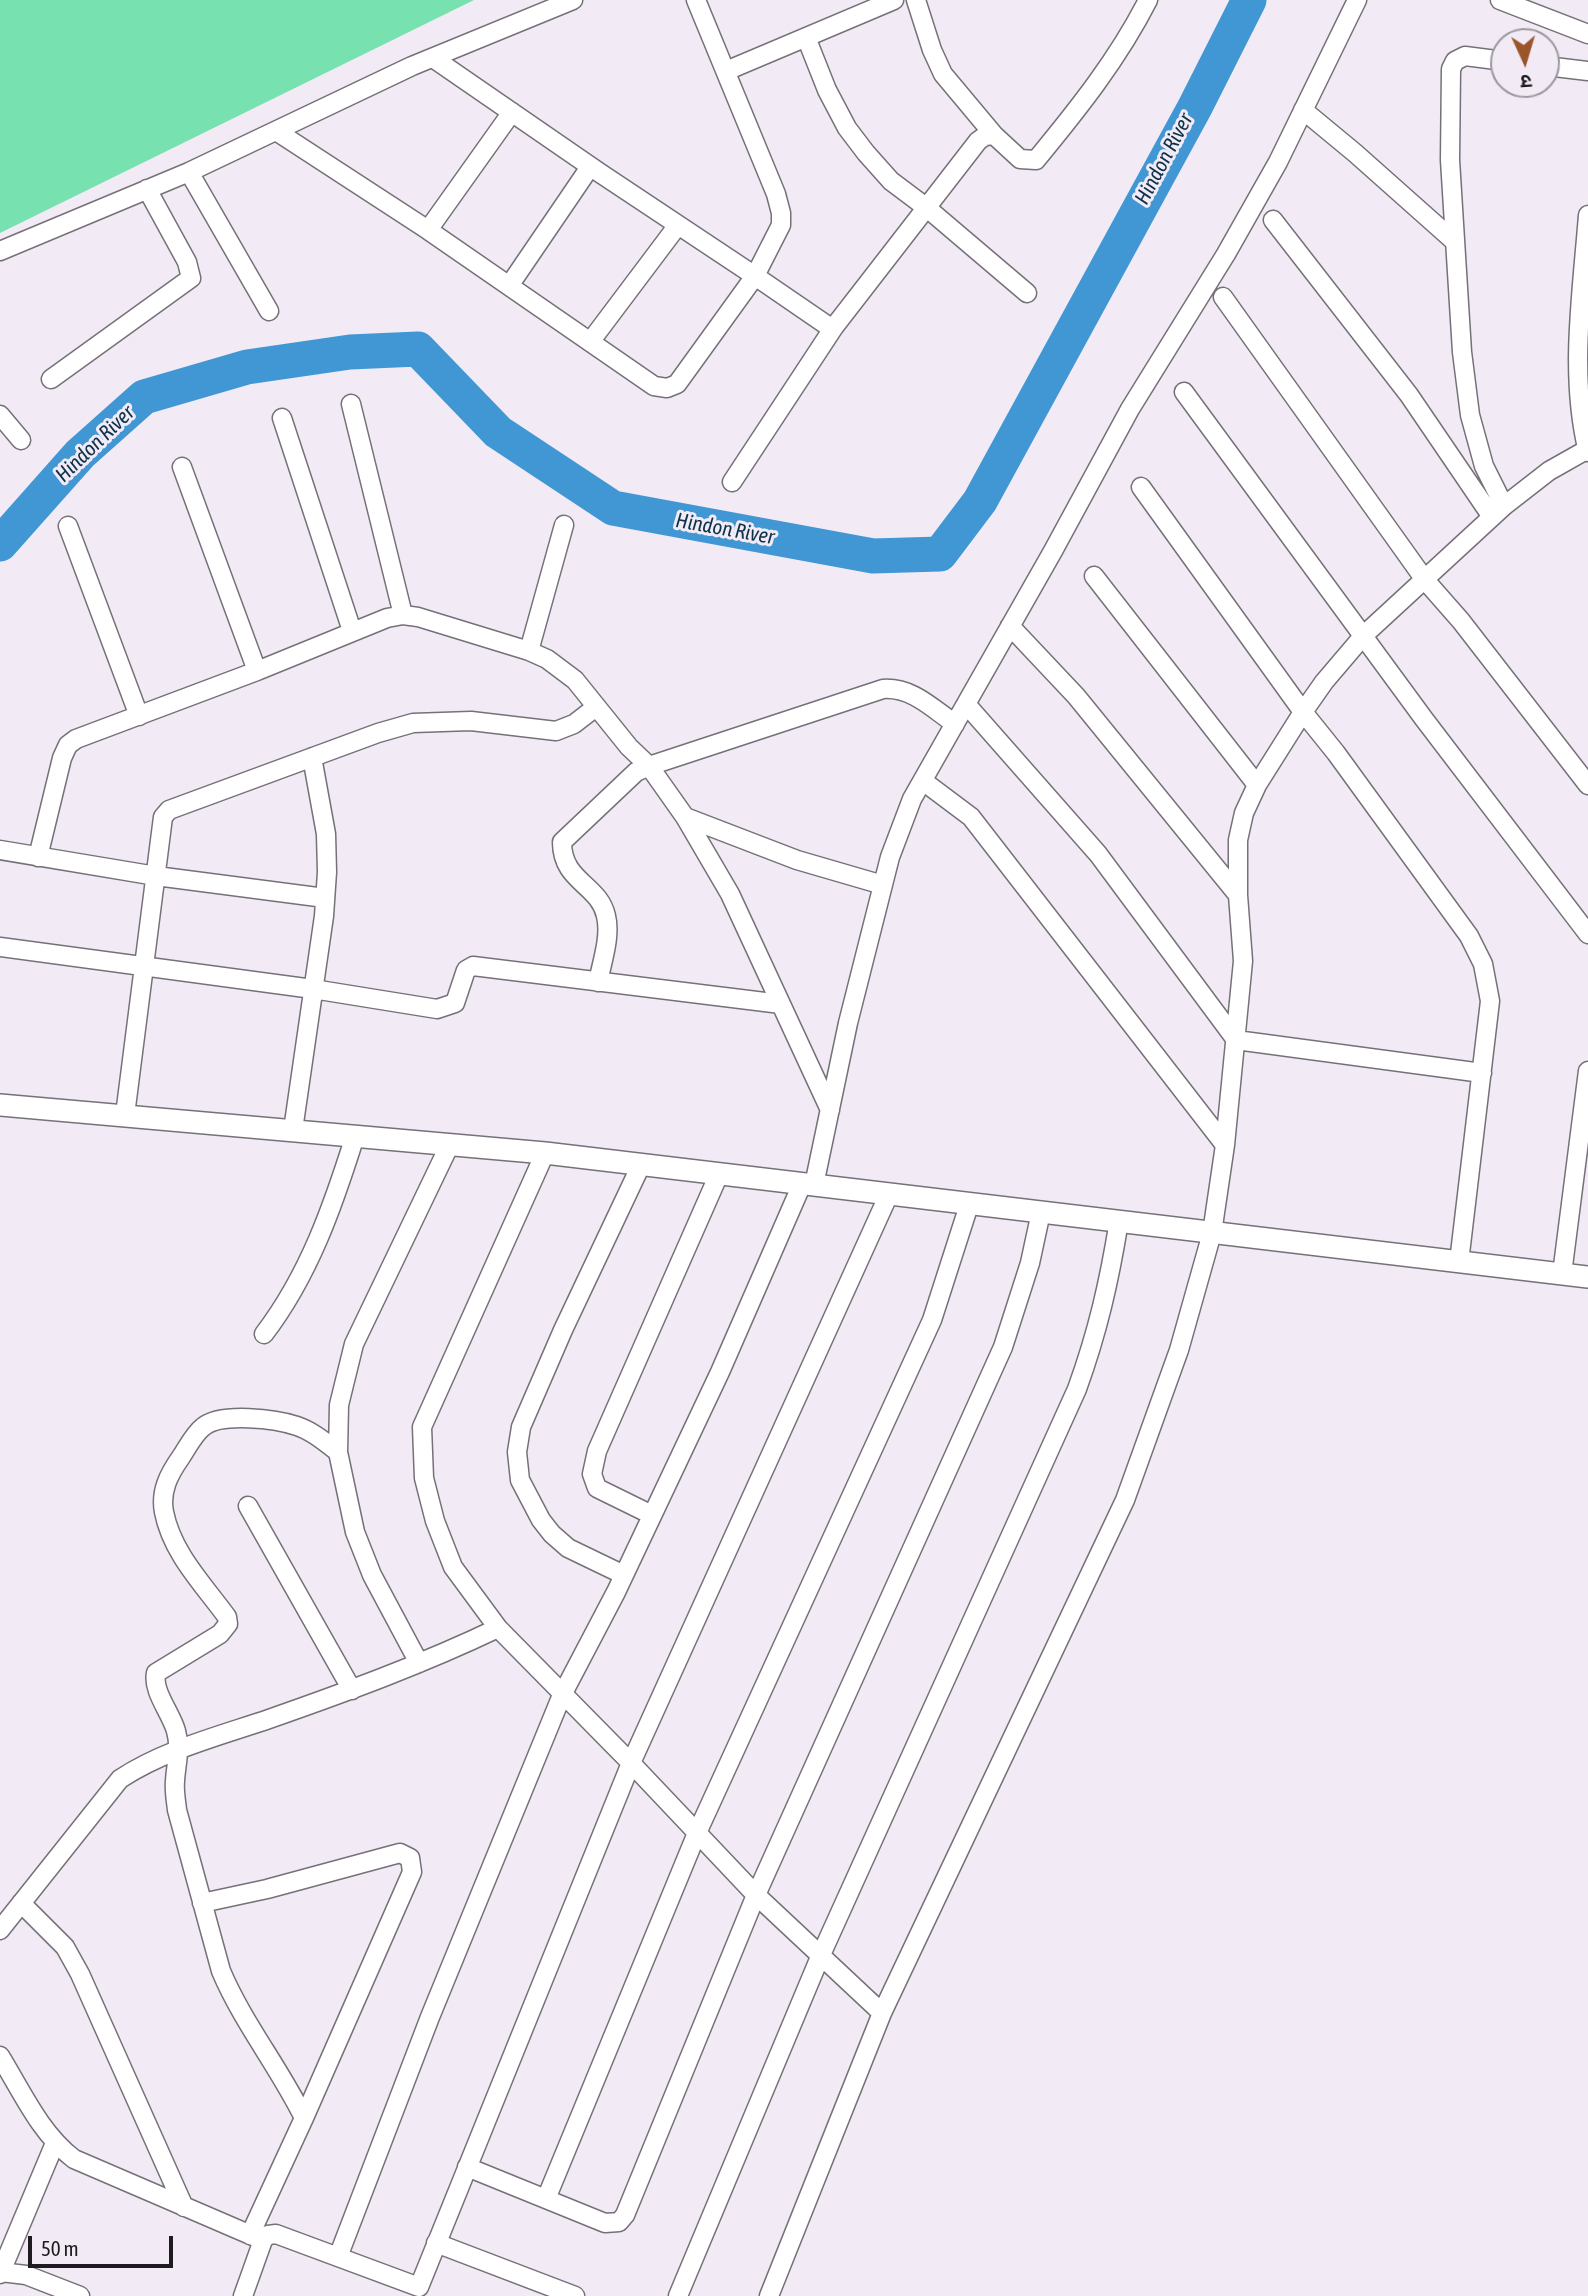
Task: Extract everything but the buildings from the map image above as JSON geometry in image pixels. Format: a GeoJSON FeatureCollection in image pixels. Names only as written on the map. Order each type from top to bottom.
{"type":"FeatureCollection","features":[{"type":"Feature","properties":{"kind":"street"},"geometry":{"type":"LineString","coordinates":[[0,251],[189,172],[433,58],[573,0]]}},
{"type":"Feature","properties":{"kind":"street"},"geometry":{"type":"LineString","coordinates":[[276,131],[428,230],[654,386],[667,388],[677,384],[755,275],[781,225],[776,194],[696,0]]}},
{"type":"Feature","properties":{"kind":"street"},"geometry":{"type":"LineString","coordinates":[[726,71],[894,0]]}},
{"type":"Feature","properties":{"kind":"street"},"geometry":{"type":"LineString","coordinates":[[916,0],[932,50],[943,74],[994,135],[1020,159],[1037,160],[1078,110],[1128,38],[1148,0]]}},
{"type":"Feature","properties":{"kind":"street"},"geometry":{"type":"LineString","coordinates":[[338,2257],[430,2017],[562,1695],[624,1575],[808,1185],[830,1110],[848,1023],[890,857],[912,799],[1130,409],[1226,254],[1278,162],[1357,0]]}},
{"type":"Feature","properties":{"kind":"street"},"geometry":{"type":"LineString","coordinates":[[1500,0],[1588,34]]}},
{"type":"Feature","properties":{"kind":"street"},"geometry":{"type":"LineString","coordinates":[[806,37],[827,90],[847,128],[891,181],[1027,293]]}},
{"type":"Feature","properties":{"kind":"street"},"geometry":{"type":"LineString","coordinates":[[1490,60],[1465,57],[1455,61],[1451,69],[1450,160],[1462,352],[1470,415],[1498,512]]}},
{"type":"Feature","properties":{"kind":"street"},"geometry":{"type":"LineString","coordinates":[[433,58],[590,167],[828,326],[834,327]]}},
{"type":"Feature","properties":{"kind":"street"},"geometry":{"type":"LineString","coordinates":[[1560,68],[1588,71]]}},
{"type":"Feature","properties":{"kind":"street"},"geometry":{"type":"LineString","coordinates":[[1303,110],[1372,167],[1454,242]]}},
{"type":"Feature","properties":{"kind":"street"},"geometry":{"type":"LineString","coordinates":[[428,230],[512,112]]}},
{"type":"Feature","properties":{"kind":"street"},"geometry":{"type":"LineString","coordinates":[[732,482],[834,327],[978,141],[985,136],[994,135]]}},
{"type":"Feature","properties":{"kind":"street"},"geometry":{"type":"LineString","coordinates":[[509,286],[590,167]]}},
{"type":"Feature","properties":{"kind":"street"},"geometry":{"type":"LineString","coordinates":[[189,172],[269,310]]}},
{"type":"Feature","properties":{"kind":"street"},"geometry":{"type":"LineString","coordinates":[[51,379],[191,278],[187,262],[147,189]]}},
{"type":"Feature","properties":{"kind":"street"},"geometry":{"type":"LineString","coordinates":[[769,2296],[882,2014],[1125,1500],[1179,1350],[1212,1233],[1225,1145],[1242,961],[1238,839],[1244,813],[1257,785],[1303,712],[1324,682],[1364,635],[1498,512],[1549,471],[1588,450],[1580,409],[1577,368],[1588,215]]}},
{"type":"Feature","properties":{"kind":"street"},"geometry":{"type":"LineString","coordinates":[[1273,220],[1498,512]]}},
{"type":"Feature","properties":{"kind":"street"},"geometry":{"type":"LineString","coordinates":[[590,342],[678,225]]}},
{"type":"Feature","properties":{"kind":"street"},"geometry":{"type":"LineString","coordinates":[[1223,297],[1425,580],[1461,621],[1588,785]]}},
{"type":"Feature","properties":{"kind":"street"},"geometry":{"type":"LineString","coordinates":[[1184,393],[1424,719],[1588,934]]}},
{"type":"Feature","properties":{"kind":"street"},"geometry":{"type":"LineString","coordinates":[[351,404],[403,615]]}},
{"type":"Feature","properties":{"kind":"street"},"geometry":{"type":"LineString","coordinates":[[0,415],[21,440]]}},
{"type":"Feature","properties":{"kind":"street"},"geometry":{"type":"LineString","coordinates":[[282,418],[352,631]]}},
{"type":"Feature","properties":{"kind":"street"},"geometry":{"type":"LineString","coordinates":[[182,467],[257,671]]}},
{"type":"Feature","properties":{"kind":"street"},"geometry":{"type":"LineString","coordinates":[[1141,487],[1461,925],[1483,964],[1490,1001],[1459,1262]]}},
{"type":"Feature","properties":{"kind":"street"},"geometry":{"type":"LineString","coordinates":[[529,651],[564,525]]}},
{"type":"Feature","properties":{"kind":"street"},"geometry":{"type":"LineString","coordinates":[[68,526],[139,716]]}},
{"type":"Feature","properties":{"kind":"street"},"geometry":{"type":"LineString","coordinates":[[1094,576],[1257,785]]}},
{"type":"Feature","properties":{"kind":"street"},"geometry":{"type":"LineString","coordinates":[[38,857],[62,758],[68,745],[76,738],[257,671],[387,618],[403,615],[529,651],[547,659],[575,680],[629,747],[649,766],[685,817],[730,894],[830,1110]]}},
{"type":"Feature","properties":{"kind":"street"},"geometry":{"type":"LineString","coordinates":[[1010,626],[1076,696],[1238,895]]}},
{"type":"Feature","properties":{"kind":"street"},"geometry":{"type":"LineString","coordinates":[[598,982],[607,930],[606,915],[600,902],[566,867],[562,842],[636,772],[883,689],[896,688],[910,692],[955,724]]}},
{"type":"Feature","properties":{"kind":"street"},"geometry":{"type":"LineString","coordinates":[[965,704],[1098,853],[1236,1040],[1482,1073]]}},
{"type":"Feature","properties":{"kind":"street"},"geometry":{"type":"LineString","coordinates":[[125,1115],[163,817],[169,810],[378,733],[413,723],[471,721],[556,731],[574,724],[596,707]]}},
{"type":"Feature","properties":{"kind":"street"},"geometry":{"type":"LineString","coordinates":[[293,1130],[325,898],[326,834],[312,757]]}},
{"type":"Feature","properties":{"kind":"street"},"geometry":{"type":"LineString","coordinates":[[923,781],[971,817],[1225,1145]]}},
{"type":"Feature","properties":{"kind":"street"},"geometry":{"type":"LineString","coordinates":[[685,817],[797,860],[883,885]]}},
{"type":"Feature","properties":{"kind":"street"},"geometry":{"type":"LineString","coordinates":[[0,850],[156,876],[325,898]]}},
{"type":"Feature","properties":{"kind":"street"},"geometry":{"type":"LineString","coordinates":[[0,947],[313,989],[437,1009],[455,1003],[466,970],[473,965],[781,1004]]}},
{"type":"Feature","properties":{"kind":"street"},"geometry":{"type":"LineString","coordinates":[[1562,1274],[1588,1071]]}},
{"type":"Feature","properties":{"kind":"street"},"geometry":{"type":"LineString","coordinates":[[0,1105],[545,1153],[1588,1277]]}},
{"type":"Feature","properties":{"kind":"street"},"geometry":{"type":"LineString","coordinates":[[264,1334],[295,1290],[315,1249],[355,1136]]}},
{"type":"Feature","properties":{"kind":"street"},"geometry":{"type":"LineString","coordinates":[[419,1663],[372,1574],[355,1532],[338,1452],[339,1405],[354,1345],[450,1144]]}},
{"type":"Feature","properties":{"kind":"street"},"geometry":{"type":"LineString","coordinates":[[545,1153],[422,1427],[424,1478],[435,1521],[453,1567],[498,1628],[562,1695],[631,1763],[756,1895],[882,2014]]}},
{"type":"Feature","properties":{"kind":"street"},"geometry":{"type":"LineString","coordinates":[[624,1575],[568,1548],[552,1534],[541,1520],[520,1480],[517,1452],[521,1427],[563,1329],[641,1165]]}},
{"type":"Feature","properties":{"kind":"street"},"geometry":{"type":"LineString","coordinates":[[652,1515],[597,1488],[592,1474],[597,1451],[719,1174]]}},
{"type":"Feature","properties":{"kind":"street"},"geometry":{"type":"LineString","coordinates":[[0,2056],[55,2144],[74,2159],[257,2237],[276,2234],[338,2257],[418,2292],[631,1763],[889,1194]]}},
{"type":"Feature","properties":{"kind":"street"},"geometry":{"type":"LineString","coordinates":[[546,2199],[697,1833],[932,1320],[969,1205]]}},
{"type":"Feature","properties":{"kind":"street"},"geometry":{"type":"LineString","coordinates":[[467,2167],[605,2223],[619,2222],[625,2215],[756,1895],[1003,1347],[1030,1263],[1041,1212]]}},
{"type":"Feature","properties":{"kind":"street"},"geometry":{"type":"LineString","coordinates":[[678,2296],[820,1957],[1077,1389],[1093,1345],[1108,1287],[1119,1221]]}},
{"type":"Feature","properties":{"kind":"street"},"geometry":{"type":"LineString","coordinates":[[304,2118],[274,2063],[232,1996],[221,1971],[177,1810],[174,1785],[178,1751],[176,1733],[167,1706],[155,1687],[156,1673],[220,1634],[228,1625],[227,1617],[177,1551],[164,1510],[163,1492],[170,1473],[202,1427],[216,1420],[231,1418],[275,1421],[299,1426],[315,1434],[338,1452]]}},
{"type":"Feature","properties":{"kind":"street"},"geometry":{"type":"LineString","coordinates":[[248,1506],[352,1690]]}},
{"type":"Feature","properties":{"kind":"street"},"geometry":{"type":"LineString","coordinates":[[0,1930],[120,1779],[133,1771],[178,1751],[352,1690],[498,1628]]}},
{"type":"Feature","properties":{"kind":"street"},"geometry":{"type":"LineString","coordinates":[[202,1903],[267,1889],[400,1853],[410,1858],[412,1872],[304,2118],[257,2237],[243,2296]]}},
{"type":"Feature","properties":{"kind":"street"},"geometry":{"type":"LineString","coordinates":[[21,1903],[65,1947],[80,1974],[184,2207]]}},
{"type":"Feature","properties":{"kind":"street"},"geometry":{"type":"LineString","coordinates":[[55,2144],[0,2273],[26,2276],[80,2296]]}},
{"type":"Feature","properties":{"kind":"street"},"geometry":{"type":"LineString","coordinates":[[436,2243],[575,2296]]}},
{"type":"Feature","properties":{"kind":"green space"},"geometry":{"type":"Polygon","coordinates":[[[0,0],[474,0],[0,233],[0,0]]]}},
{"type":"Feature","properties":{"kind":"waterway","name":"Hindon River"},"geometry":{"type":"LineString","coordinates":[[0,544],[80,454],[144,397],[247,367],[350,352],[418,349],[498,432],[613,508],[873,556],[940,554],[980,501],[1195,107],[1249,0]]}}]}
